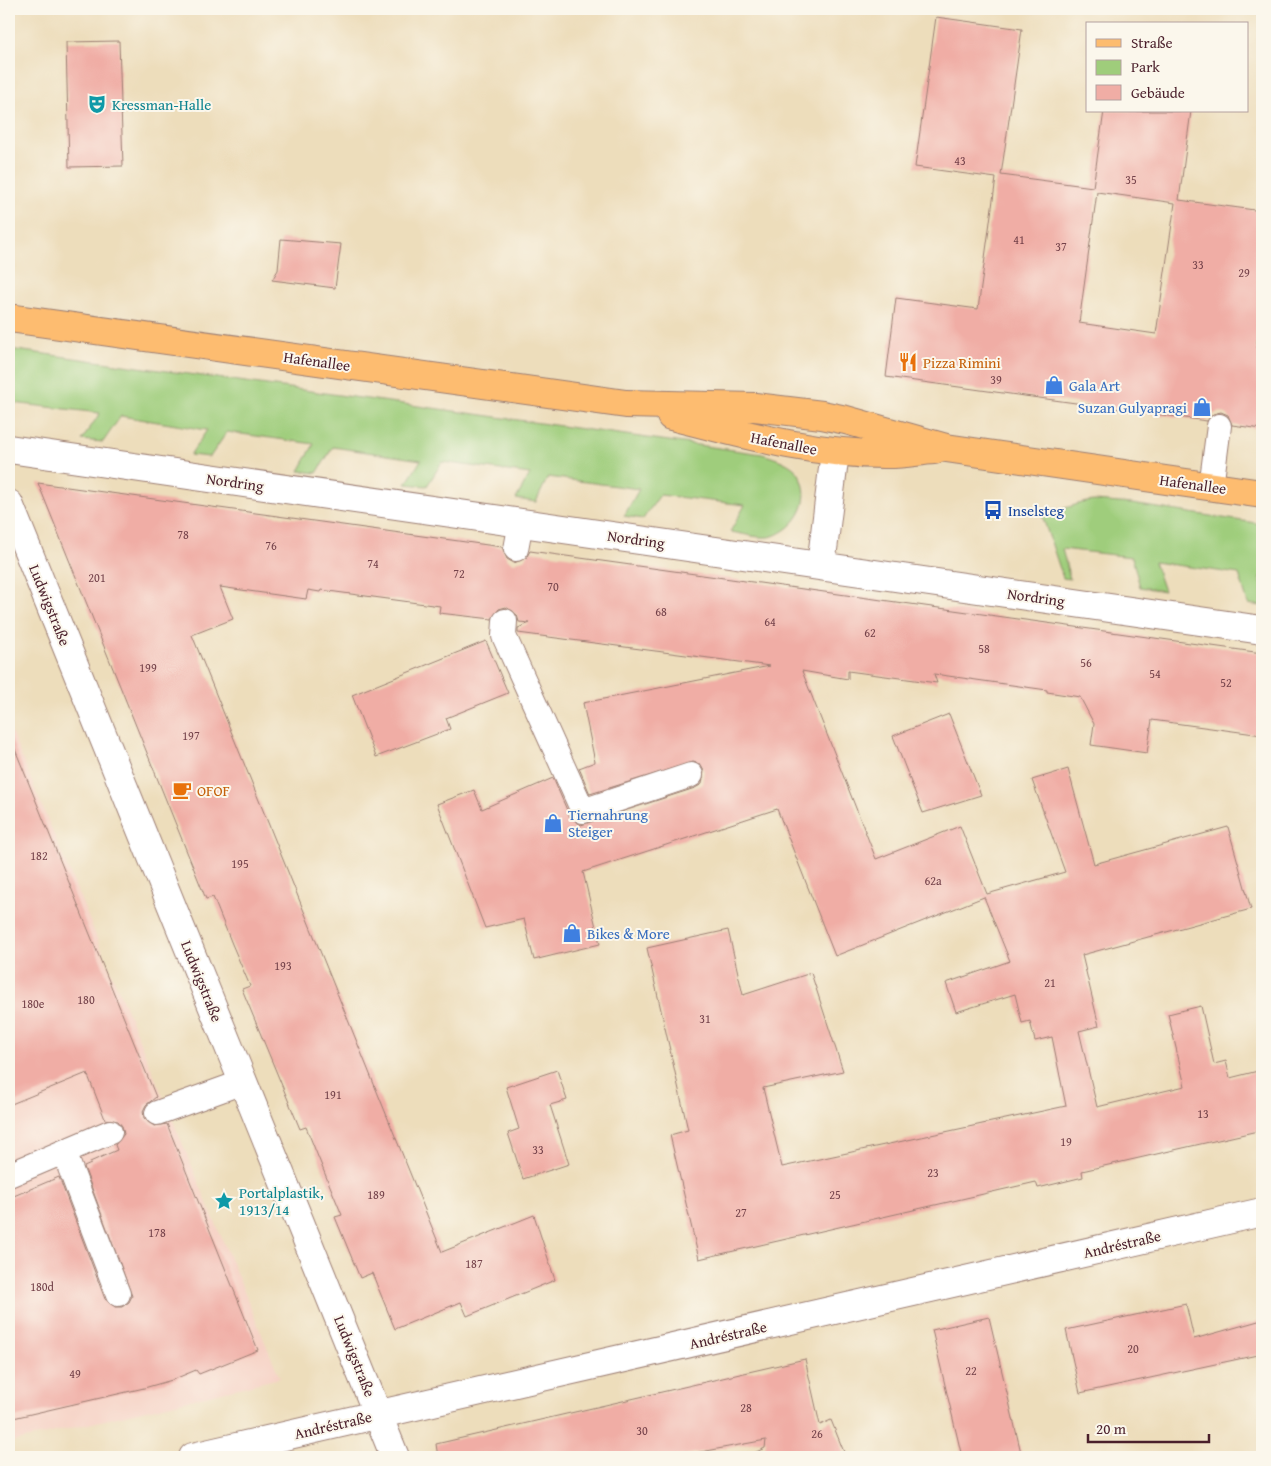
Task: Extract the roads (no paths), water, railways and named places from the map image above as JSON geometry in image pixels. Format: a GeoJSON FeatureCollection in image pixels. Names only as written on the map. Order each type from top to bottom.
{"type":"FeatureCollection","features":[{"type":"Feature","properties":{"kind":"main road","name":"Hafenallee"},"geometry":{"type":"LineString","coordinates":[[9,318],[626,404],[755,408],[822,415],[946,448],[1262,494]]}},
{"type":"Feature","properties":{"kind":"main road","name":"Hafenallee"},"geometry":{"type":"LineString","coordinates":[[626,404],[763,440],[835,452],[886,454],[946,448]]}},
{"type":"Feature","properties":{"kind":"street","name":"Nordring"},"geometry":{"type":"LineString","coordinates":[[9,450],[1262,630]]}},
{"type":"Feature","properties":{"kind":"street"},"geometry":{"type":"LineString","coordinates":[[821,566],[835,452]]}},
{"type":"Feature","properties":{"kind":"street","name":"Ludwigstraße"},"geometry":{"type":"LineString","coordinates":[[9,504],[395,1457]]}},
{"type":"Feature","properties":{"kind":"street","name":"Andréstraße"},"geometry":{"type":"LineString","coordinates":[[193,1457],[1262,1212]]}},
{"type":"Feature","properties":{"kind":"lane"},"geometry":{"type":"LineString","coordinates":[[1211,487],[1219,426]]}},
{"type":"Feature","properties":{"kind":"lane"},"geometry":{"type":"LineString","coordinates":[[516,549],[520,522]]}},
{"type":"Feature","properties":{"kind":"lane"},"geometry":{"type":"LineString","coordinates":[[505,621],[504,636],[583,811],[690,776]]}},
{"type":"Feature","properties":{"kind":"lane"},"geometry":{"type":"LineString","coordinates":[[157,1112],[243,1082]]}},
{"type":"Feature","properties":{"kind":"lane"},"geometry":{"type":"LineString","coordinates":[[9,1175],[110,1132]]}},
{"type":"Feature","properties":{"kind":"lane"},"geometry":{"type":"LineString","coordinates":[[64,1152],[118,1294]]}},
{"type":"Feature","properties":{"kind":"place","name":"Kressman-Halle"},"geometry":{"type":"Point","coordinates":[97,104]}},
{"type":"Feature","properties":{"kind":"place","name":"Pizza Rimini"},"geometry":{"type":"Point","coordinates":[908,362]}},
{"type":"Feature","properties":{"kind":"place","name":"Gala Art"},"geometry":{"type":"Point","coordinates":[1054,385]}},
{"type":"Feature","properties":{"kind":"place","name":"Suzan Gulyapragi"},"geometry":{"type":"Point","coordinates":[1202,407]}},
{"type":"Feature","properties":{"kind":"place","name":"Inselsteg"},"geometry":{"type":"Point","coordinates":[993,510]}},
{"type":"Feature","properties":{"kind":"place","name":"OFOF"},"geometry":{"type":"Point","coordinates":[182,790]}},
{"type":"Feature","properties":{"kind":"place","name":"Tiernahrung Steiger"},"geometry":{"type":"Point","coordinates":[553,823]}},
{"type":"Feature","properties":{"kind":"place","name":"Bikes & More"},"geometry":{"type":"Point","coordinates":[572,933]}},
{"type":"Feature","properties":{"kind":"place","name":"Portalplastik, 1913/14"},"geometry":{"type":"Point","coordinates":[224,1201]}}]}
